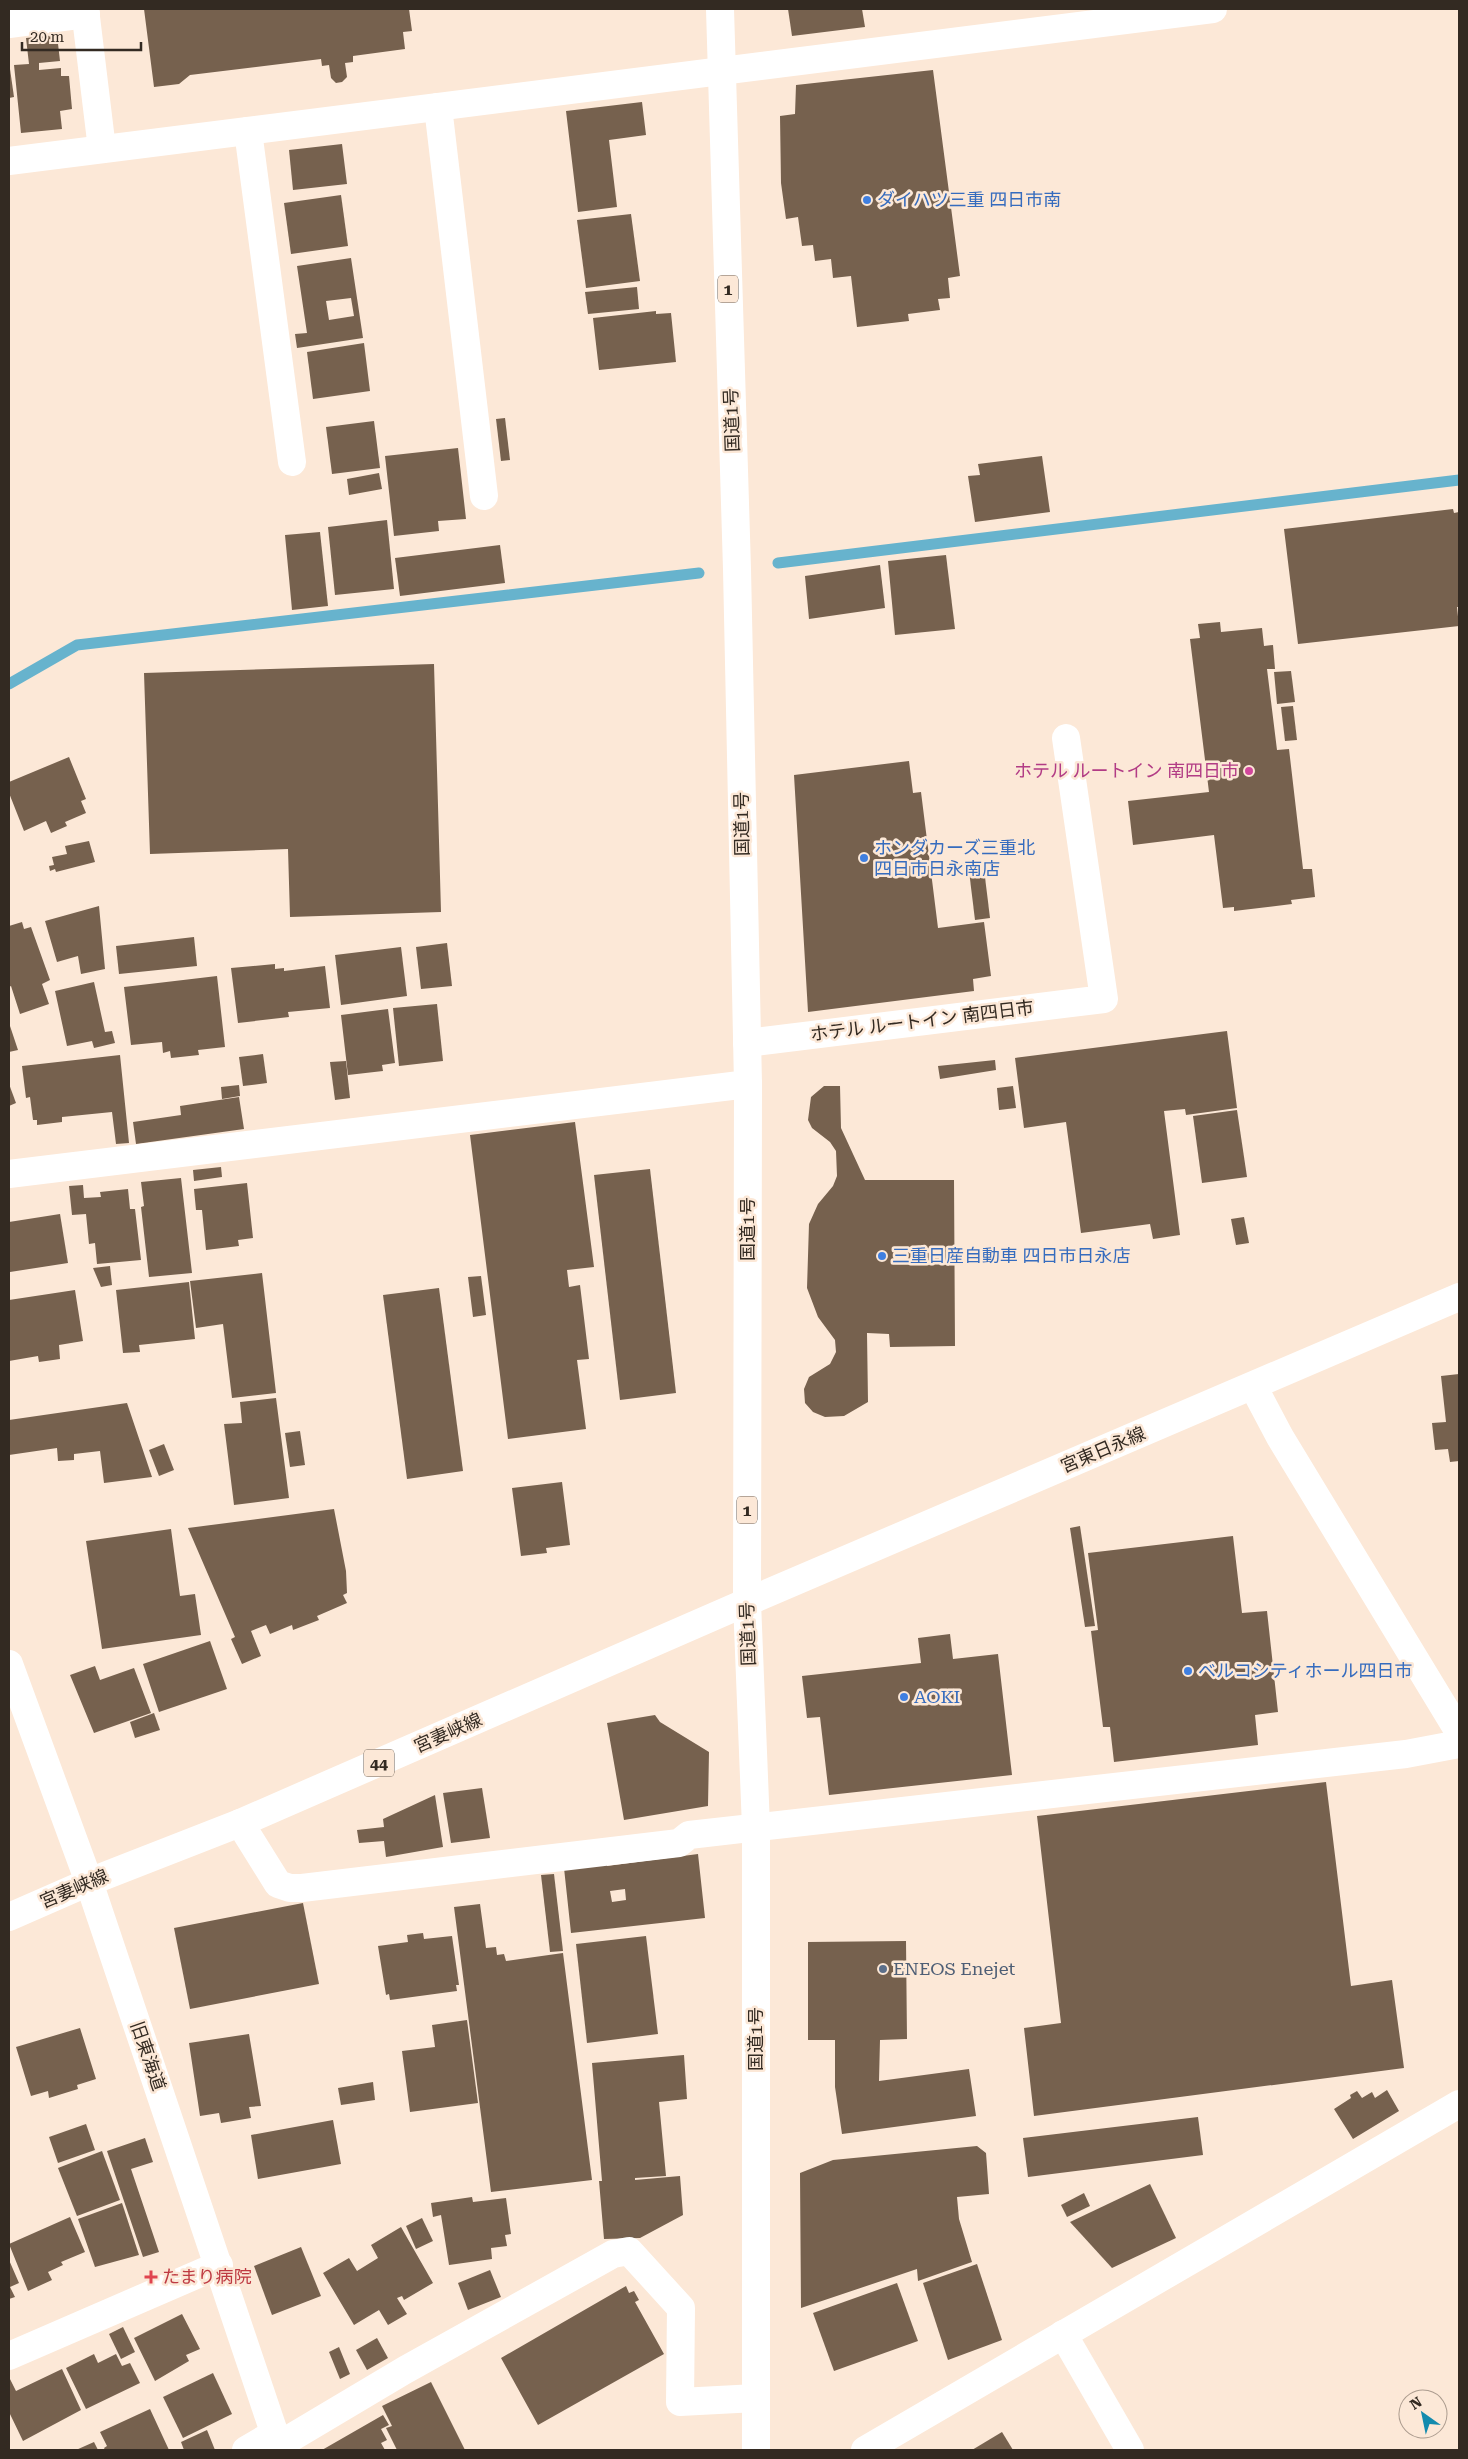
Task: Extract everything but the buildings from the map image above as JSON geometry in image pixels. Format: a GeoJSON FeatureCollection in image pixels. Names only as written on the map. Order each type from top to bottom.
{"type":"FeatureCollection","features":[{"type":"Feature","properties":{"kind":"main road","name":"国道1号"},"geometry":{"type":"LineString","coordinates":[[720,9],[737,570],[748,1084],[747,1602],[756,1827],[756,2450]]}},
{"type":"Feature","properties":{"kind":"main road"},"geometry":{"type":"LineString","coordinates":[[9,161],[1213,9]]}},
{"type":"Feature","properties":{"kind":"main road"},"geometry":{"type":"LineString","coordinates":[[9,24],[85,12],[102,149]]}},
{"type":"Feature","properties":{"kind":"main road"},"geometry":{"type":"LineString","coordinates":[[438,107],[484,496]]}},
{"type":"Feature","properties":{"kind":"main road"},"geometry":{"type":"LineString","coordinates":[[248,131],[292,462]]}},
{"type":"Feature","properties":{"kind":"main road","name":"ホテル ルートイン 南四日市"},"geometry":{"type":"LineString","coordinates":[[747,1043],[1104,999],[1066,738]]}},
{"type":"Feature","properties":{"kind":"main road"},"geometry":{"type":"LineString","coordinates":[[9,1174],[748,1084]]}},
{"type":"Feature","properties":{"kind":"main road","name":"宮東日永線"},"geometry":{"type":"LineString","coordinates":[[747,1602],[1459,1297]]}},
{"type":"Feature","properties":{"kind":"main road"},"geometry":{"type":"LineString","coordinates":[[1253,1386],[1280,1437],[1459,1732]]}},
{"type":"Feature","properties":{"kind":"main road","name":"宮妻峡線"},"geometry":{"type":"LineString","coordinates":[[9,1917],[88,1882],[240,1823],[747,1602]]}},
{"type":"Feature","properties":{"kind":"main road","name":"旧東海道"},"geometry":{"type":"LineString","coordinates":[[9,1664],[88,1882],[278,2442]]}},
{"type":"Feature","properties":{"kind":"main road"},"geometry":{"type":"LineString","coordinates":[[240,1823],[278,1884],[290,1888],[302,1888],[679,1843],[689,1835],[1406,1754],[1459,1744]]}},
{"type":"Feature","properties":{"kind":"main road"},"geometry":{"type":"LineString","coordinates":[[865,2450],[1459,2104]]}},
{"type":"Feature","properties":{"kind":"main road"},"geometry":{"type":"LineString","coordinates":[[246,2450],[278,2442],[613,2254],[629,2251],[681,2308],[680,2402],[756,2398]]}},
{"type":"Feature","properties":{"kind":"main road"},"geometry":{"type":"LineString","coordinates":[[9,2356],[219,2265]]}},
{"type":"Feature","properties":{"kind":"main road"},"geometry":{"type":"LineString","coordinates":[[1063,2334],[1130,2450]]}},
{"type":"Feature","properties":{"kind":"waterway"},"geometry":{"type":"LineString","coordinates":[[778,563],[1459,480]]}},
{"type":"Feature","properties":{"kind":"waterway"},"geometry":{"type":"LineString","coordinates":[[9,684],[77,645],[699,573]]}},
{"type":"Feature","properties":{"kind":"place","name":"ダイハツ三重 四日市南"},"geometry":{"type":"Point","coordinates":[867,200]}},
{"type":"Feature","properties":{"kind":"place","name":"ホテル ルートイン 南四日市"},"geometry":{"type":"Point","coordinates":[1249,771]}},
{"type":"Feature","properties":{"kind":"place","name":"ホンダカーズ三重北 四日市日永南店"},"geometry":{"type":"Point","coordinates":[864,858]}},
{"type":"Feature","properties":{"kind":"place","name":"三重日産自動車 四日市日永店"},"geometry":{"type":"Point","coordinates":[882,1256]}},
{"type":"Feature","properties":{"kind":"place","name":"ベルコシティホール四日市"},"geometry":{"type":"Point","coordinates":[1188,1671]}},
{"type":"Feature","properties":{"kind":"place","name":"AOKI"},"geometry":{"type":"Point","coordinates":[904,1697]}},
{"type":"Feature","properties":{"kind":"place","name":"ENEOS Enejet"},"geometry":{"type":"Point","coordinates":[883,1969]}},
{"type":"Feature","properties":{"kind":"place","name":"たまり病院"},"geometry":{"type":"Point","coordinates":[151,2277]}}]}
